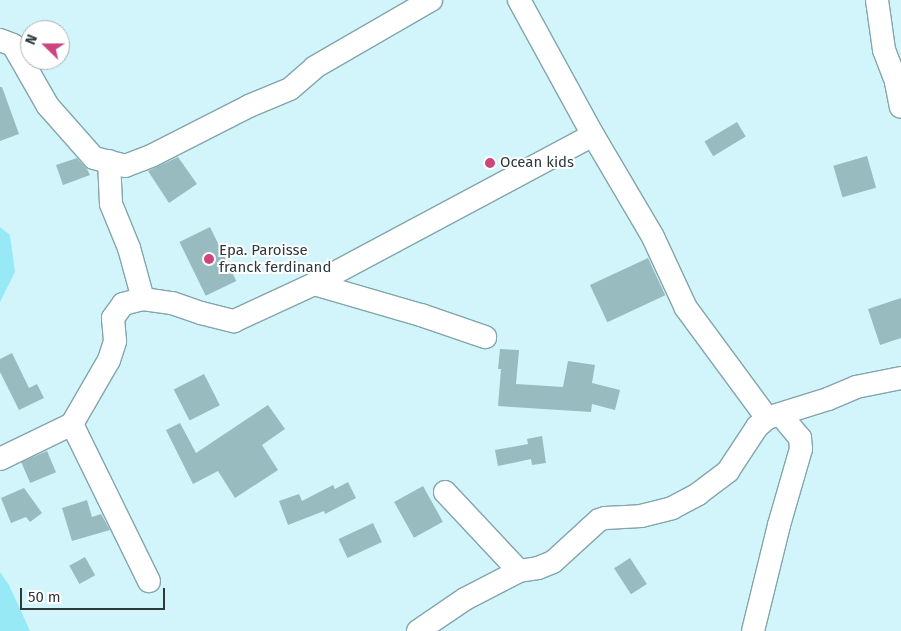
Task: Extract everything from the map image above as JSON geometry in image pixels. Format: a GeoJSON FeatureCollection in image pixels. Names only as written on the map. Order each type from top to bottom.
{"type":"FeatureCollection","features":[{"type":"Feature","properties":{"kind":"street"},"geometry":{"type":"LineString","coordinates":[[0,40],[13,45],[48,106],[94,158],[125,166],[152,155],[249,106],[290,89],[315,67],[431,0]]}},
{"type":"Feature","properties":{"kind":"street"},"geometry":{"type":"LineString","coordinates":[[519,0],[593,135],[653,237],[686,308],[774,416],[800,438],[801,450],[779,525],[752,631]]}},
{"type":"Feature","properties":{"kind":"street"},"geometry":{"type":"LineString","coordinates":[[877,0],[884,50],[896,82],[901,108]]}},
{"type":"Feature","properties":{"kind":"street"},"geometry":{"type":"LineString","coordinates":[[0,459],[72,424],[109,360],[115,341],[113,318],[123,304],[143,299],[172,303],[201,314],[234,321],[314,284],[593,135]]}},
{"type":"Feature","properties":{"kind":"street"},"geometry":{"type":"LineString","coordinates":[[110,161],[111,204],[128,248],[143,299]]}},
{"type":"Feature","properties":{"kind":"street"},"geometry":{"type":"LineString","coordinates":[[314,284],[421,315],[484,337]]}},
{"type":"Feature","properties":{"kind":"street"},"geometry":{"type":"LineString","coordinates":[[418,631],[465,599],[519,571],[538,568],[553,562],[599,520],[641,516],[672,508],[698,494],[728,471],[757,428],[774,416],[820,402],[856,386],[901,378]]}},
{"type":"Feature","properties":{"kind":"street"},"geometry":{"type":"LineString","coordinates":[[72,424],[149,581]]}},
{"type":"Feature","properties":{"kind":"street"},"geometry":{"type":"LineString","coordinates":[[445,492],[519,571]]}},
{"type":"Feature","properties":{"kind":"shaded area"},"geometry":{"type":"Polygon","coordinates":[[[0,227],[10,235],[15,272],[0,302],[0,227]]]}},
{"type":"Feature","properties":{"kind":"shaded area"},"geometry":{"type":"Polygon","coordinates":[[[0,572],[9,585],[30,631],[0,631],[0,572]]]}},
{"type":"Feature","properties":{"kind":"building"},"geometry":{"type":"Polygon","coordinates":[[[0,87],[2,87],[19,134],[0,141],[0,87]]]}},
{"type":"Feature","properties":{"kind":"building"},"geometry":{"type":"Polygon","coordinates":[[[737,122],[746,137],[713,156],[704,142],[737,122]]]}},
{"type":"Feature","properties":{"kind":"building"},"geometry":{"type":"Polygon","coordinates":[[[867,156],[876,188],[842,197],[833,166],[867,156]]]}},
{"type":"Feature","properties":{"kind":"building"},"geometry":{"type":"Polygon","coordinates":[[[178,157],[197,184],[169,203],[148,171],[178,157]]]}},
{"type":"Feature","properties":{"kind":"building"},"geometry":{"type":"Polygon","coordinates":[[[77,158],[90,175],[63,185],[56,165],[77,158]]]}},
{"type":"Feature","properties":{"kind":"building"},"geometry":{"type":"Polygon","coordinates":[[[210,227],[236,281],[206,296],[179,242],[210,227]]]}},
{"type":"Feature","properties":{"kind":"building"},"geometry":{"type":"Polygon","coordinates":[[[648,258],[665,295],[607,322],[590,285],[648,258]]]}},
{"type":"Feature","properties":{"kind":"building"},"geometry":{"type":"Polygon","coordinates":[[[901,298],[901,338],[880,345],[868,309],[901,298]]]}},
{"type":"Feature","properties":{"kind":"building"},"geometry":{"type":"Polygon","coordinates":[[[500,349],[519,350],[516,384],[563,387],[568,361],[595,365],[592,383],[620,390],[615,410],[592,404],[591,412],[498,406],[501,369],[498,369],[500,349]]]}},
{"type":"Feature","properties":{"kind":"building"},"geometry":{"type":"Polygon","coordinates":[[[12,353],[29,388],[37,384],[44,398],[19,410],[0,372],[0,359],[12,353]]]}},
{"type":"Feature","properties":{"kind":"building"},"geometry":{"type":"Polygon","coordinates":[[[204,374],[220,405],[190,421],[174,389],[204,374]]]}},
{"type":"Feature","properties":{"kind":"building"},"geometry":{"type":"Polygon","coordinates":[[[268,405],[285,429],[262,445],[278,470],[235,498],[218,471],[193,484],[166,430],[180,423],[196,453],[268,405]]]}},
{"type":"Feature","properties":{"kind":"building"},"geometry":{"type":"Polygon","coordinates":[[[542,436],[546,463],[532,465],[531,459],[498,466],[495,450],[528,444],[527,439],[542,436]]]}},
{"type":"Feature","properties":{"kind":"building"},"geometry":{"type":"Polygon","coordinates":[[[47,451],[56,472],[30,483],[21,462],[47,451]]]}},
{"type":"Feature","properties":{"kind":"building"},"geometry":{"type":"Polygon","coordinates":[[[348,482],[356,498],[325,514],[324,511],[288,525],[279,501],[299,494],[302,501],[333,485],[335,489],[348,482]]]}},
{"type":"Feature","properties":{"kind":"building"},"geometry":{"type":"Polygon","coordinates":[[[423,486],[443,522],[414,538],[394,502],[423,486]]]}},
{"type":"Feature","properties":{"kind":"building"},"geometry":{"type":"Polygon","coordinates":[[[24,488],[42,513],[30,522],[26,517],[11,523],[1,498],[24,488]]]}},
{"type":"Feature","properties":{"kind":"building"},"geometry":{"type":"Polygon","coordinates":[[[87,500],[92,517],[101,514],[110,530],[72,541],[62,508],[87,500]]]}},
{"type":"Feature","properties":{"kind":"building"},"geometry":{"type":"Polygon","coordinates":[[[373,523],[382,542],[347,558],[339,539],[373,523]]]}},
{"type":"Feature","properties":{"kind":"building"},"geometry":{"type":"Polygon","coordinates":[[[85,557],[95,575],[79,584],[69,566],[85,557]]]}},
{"type":"Feature","properties":{"kind":"building"},"geometry":{"type":"Polygon","coordinates":[[[630,558],[647,584],[631,594],[614,568],[630,558]]]}},
{"type":"Feature","properties":{"kind":"place","name":"Ocean kids"},"geometry":{"type":"Point","coordinates":[490,163]}},
{"type":"Feature","properties":{"kind":"place","name":"Epa. Paroisse franck ferdinand"},"geometry":{"type":"Point","coordinates":[209,259]}}]}
